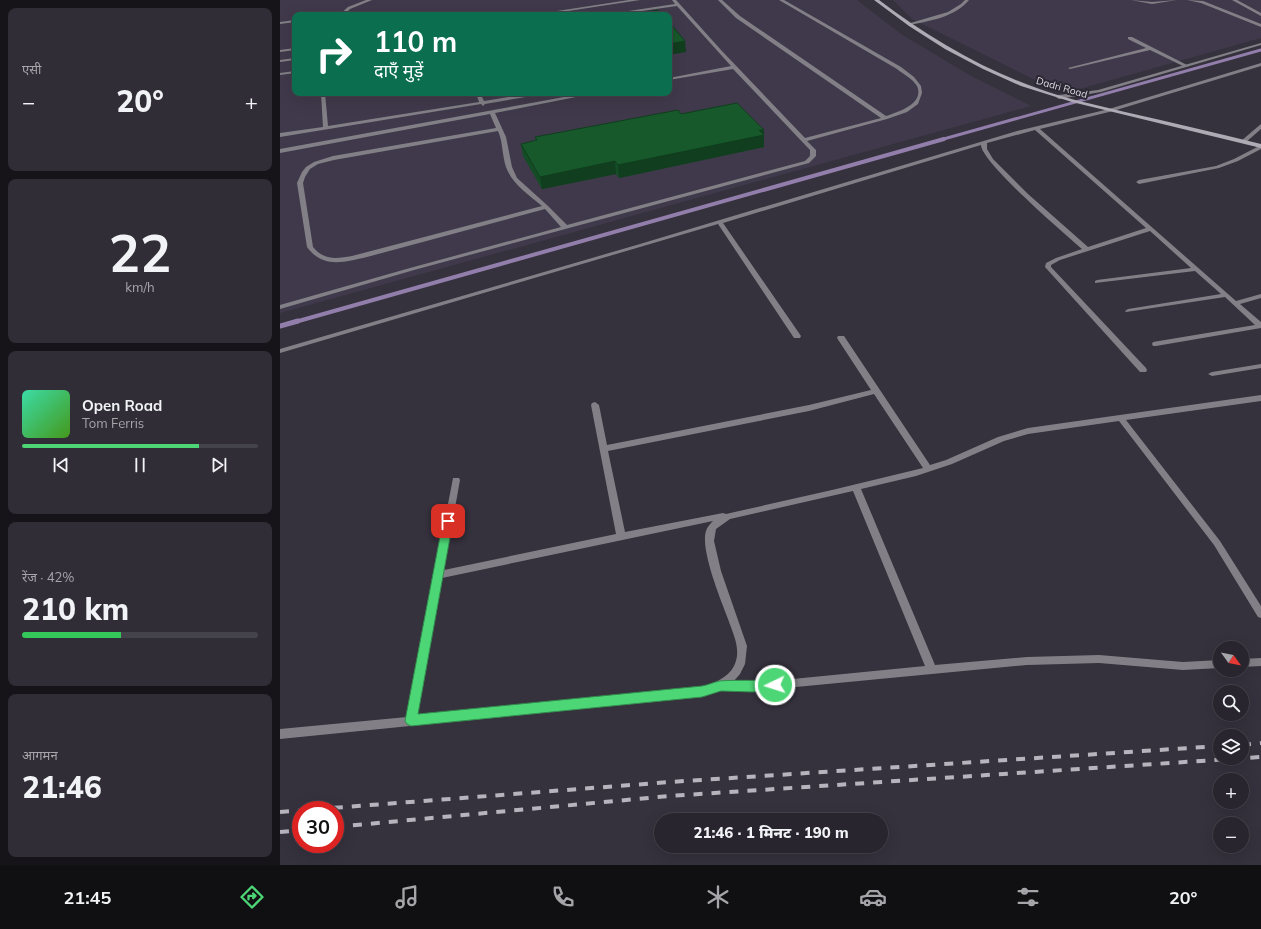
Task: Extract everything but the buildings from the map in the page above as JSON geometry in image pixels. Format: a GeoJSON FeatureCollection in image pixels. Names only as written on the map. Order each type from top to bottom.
{"type":"FeatureCollection","features":[{"type":"Feature","properties":{"kind":"main road","name":"Dadri Road"},"geometry":{"type":"LineString","coordinates":[[876,0],[909,24],[973,62],[1024,86],[1072,101],[1261,147]]}},
{"type":"Feature","properties":{"kind":"street"},"geometry":{"type":"LineString","coordinates":[[344,12],[349,8],[370,0]]}},
{"type":"Feature","properties":{"kind":"street"},"geometry":{"type":"LineString","coordinates":[[554,12],[638,0]]}},
{"type":"Feature","properties":{"kind":"street"},"geometry":{"type":"LineString","coordinates":[[720,0],[738,17],[885,118]]}},
{"type":"Feature","properties":{"kind":"street"},"geometry":{"type":"LineString","coordinates":[[781,0],[874,53],[912,78],[919,86],[920,93],[916,103],[905,111],[885,118],[804,140]]}},
{"type":"Feature","properties":{"kind":"street"},"geometry":{"type":"LineString","coordinates":[[909,24],[947,14],[967,0]]}},
{"type":"Feature","properties":{"kind":"street"},"geometry":{"type":"LineString","coordinates":[[1133,0],[1152,3],[1175,0]]}},
{"type":"Feature","properties":{"kind":"street"},"geometry":{"type":"LineString","coordinates":[[1189,0],[1202,2],[1261,26]]}},
{"type":"Feature","properties":{"kind":"street"},"geometry":{"type":"LineString","coordinates":[[1234,0],[1261,15]]}},
{"type":"Feature","properties":{"kind":"street"},"geometry":{"type":"LineString","coordinates":[[280,307],[412,269],[807,162],[812,156],[813,150],[734,67],[676,2],[621,12]]}},
{"type":"Feature","properties":{"kind":"street"},"geometry":{"type":"LineString","coordinates":[[280,23],[292,21]]}},
{"type":"Feature","properties":{"kind":"street"},"geometry":{"type":"LineString","coordinates":[[1130,38],[1187,66]]}},
{"type":"Feature","properties":{"kind":"street"},"geometry":{"type":"LineString","coordinates":[[1059,97],[1099,91],[1261,44]]}},
{"type":"Feature","properties":{"kind":"street"},"geometry":{"type":"LineString","coordinates":[[1070,68],[1151,48]]}},
{"type":"Feature","properties":{"kind":"street"},"geometry":{"type":"LineString","coordinates":[[280,51],[292,49]]}},
{"type":"Feature","properties":{"kind":"street"},"geometry":{"type":"LineString","coordinates":[[280,61],[292,59]]}},
{"type":"Feature","properties":{"kind":"street"},"geometry":{"type":"LineString","coordinates":[[280,351],[984,143],[1108,109],[1261,64]]}},
{"type":"Feature","properties":{"kind":"street"},"geometry":{"type":"LineString","coordinates":[[672,78],[734,67]]}},
{"type":"Feature","properties":{"kind":"street"},"geometry":{"type":"LineString","coordinates":[[280,74],[292,72]]}},
{"type":"Feature","properties":{"kind":"street"},"geometry":{"type":"LineString","coordinates":[[323,96],[326,128]]}},
{"type":"Feature","properties":{"kind":"street"},"geometry":{"type":"LineString","coordinates":[[479,96],[482,104]]}},
{"type":"Feature","properties":{"kind":"street"},"geometry":{"type":"LineString","coordinates":[[280,135],[526,96]]}},
{"type":"Feature","properties":{"kind":"street"},"geometry":{"type":"LineString","coordinates":[[280,151],[578,96]]}},
{"type":"Feature","properties":{"kind":"street"},"geometry":{"type":"LineString","coordinates":[[492,112],[504,143],[509,167],[515,179],[546,207],[565,227]]}},
{"type":"Feature","properties":{"kind":"street"},"geometry":{"type":"LineString","coordinates":[[1243,142],[1261,126]]}},
{"type":"Feature","properties":{"kind":"street"},"geometry":{"type":"LineString","coordinates":[[1036,128],[1261,326]]}},
{"type":"Feature","properties":{"kind":"street"},"geometry":{"type":"LineString","coordinates":[[499,129],[333,158],[310,167],[302,173],[300,183],[310,247],[314,254],[322,258],[338,261],[367,256],[546,207]]}},
{"type":"Feature","properties":{"kind":"street"},"geometry":{"type":"LineString","coordinates":[[984,143],[984,149],[991,160],[1026,195],[1088,250]]}},
{"type":"Feature","properties":{"kind":"street"},"geometry":{"type":"LineString","coordinates":[[1139,182],[1217,167],[1236,160],[1261,147]]}},
{"type":"Feature","properties":{"kind":"street"},"geometry":{"type":"LineString","coordinates":[[720,222],[797,336]]}},
{"type":"Feature","properties":{"kind":"street"},"geometry":{"type":"LineString","coordinates":[[1144,370],[1048,267],[1052,261],[1151,229]]}},
{"type":"Feature","properties":{"kind":"street"},"geometry":{"type":"LineString","coordinates":[[1097,282],[1197,269]]}},
{"type":"Feature","properties":{"kind":"street"},"geometry":{"type":"LineString","coordinates":[[1128,311],[1227,296]]}},
{"type":"Feature","properties":{"kind":"street"},"geometry":{"type":"LineString","coordinates":[[1235,303],[1261,296]]}},
{"type":"Feature","properties":{"kind":"street"},"geometry":{"type":"LineString","coordinates":[[1156,344],[1261,326]]}},
{"type":"Feature","properties":{"kind":"street"},"geometry":{"type":"LineString","coordinates":[[841,338],[928,469]]}},
{"type":"Feature","properties":{"kind":"street"},"geometry":{"type":"LineString","coordinates":[[1212,374],[1261,366]]}},
{"type":"Feature","properties":{"kind":"street"},"geometry":{"type":"LineString","coordinates":[[604,449],[657,437],[809,408],[876,391]]}},
{"type":"Feature","properties":{"kind":"street"},"geometry":{"type":"LineString","coordinates":[[438,575],[519,560],[621,536],[728,516],[856,488],[928,469],[970,454],[1001,439],[1028,431],[1261,398]]}},
{"type":"Feature","properties":{"kind":"street"},"geometry":{"type":"LineString","coordinates":[[595,405],[621,536]]}},
{"type":"Feature","properties":{"kind":"street"},"geometry":{"type":"LineString","coordinates":[[1120,417],[1217,543],[1261,614]]}},
{"type":"Feature","properties":{"kind":"street"},"geometry":{"type":"LineString","coordinates":[[411,721],[456,480]]}},
{"type":"Feature","properties":{"kind":"street"},"geometry":{"type":"LineString","coordinates":[[856,488],[932,670]]}},
{"type":"Feature","properties":{"kind":"street"},"geometry":{"type":"LineString","coordinates":[[721,686],[733,676],[740,665],[743,656],[742,646],[713,559],[710,539],[710,531],[716,523],[728,516]]}},
{"type":"Feature","properties":{"kind":"street"},"geometry":{"type":"LineString","coordinates":[[280,734],[702,692],[721,686],[753,687],[1027,661],[1098,659],[1183,666],[1213,664]]}},
{"type":"Feature","properties":{"kind":"street"},"geometry":{"type":"LineString","coordinates":[[1249,663],[1261,662]]}},
{"type":"Feature","properties":{"kind":"shaded area"},"geometry":{"type":"Polygon","coordinates":[[[280,0],[857,0],[901,34],[971,76],[1031,106],[280,313],[280,0]]]}},
{"type":"Feature","properties":{"kind":"shaded area"},"geometry":{"type":"Polygon","coordinates":[[[893,0],[1261,0],[1261,38],[1076,90],[1047,86],[912,19],[893,0]]]}},
{"type":"Feature","properties":{"kind":"waterway"},"geometry":{"type":"LineString","coordinates":[[940,140],[1261,50]]}},
{"type":"Feature","properties":{"kind":"waterway"},"geometry":{"type":"LineString","coordinates":[[295,322],[944,139]]}},
{"type":"Feature","properties":{"kind":"waterway"},"geometry":{"type":"LineString","coordinates":[[280,326],[298,321]]}},
{"type":"Feature","properties":{"kind":"railway"},"geometry":{"type":"LineString","coordinates":[[1249,744],[1261,743]]}},
{"type":"Feature","properties":{"kind":"railway"},"geometry":{"type":"LineString","coordinates":[[280,812],[670,782],[1213,746]]}},
{"type":"Feature","properties":{"kind":"railway"},"geometry":{"type":"LineString","coordinates":[[344,826],[669,796],[1261,757]]}},
{"type":"Feature","properties":{"kind":"railway"},"geometry":{"type":"LineString","coordinates":[[280,832],[292,831]]}},
{"type":"Feature","properties":{"kind":"route"},"geometry":{"type":"LineString","coordinates":[[448,521],[411,721],[702,692],[721,686],[753,687],[775,685]]}}]}
